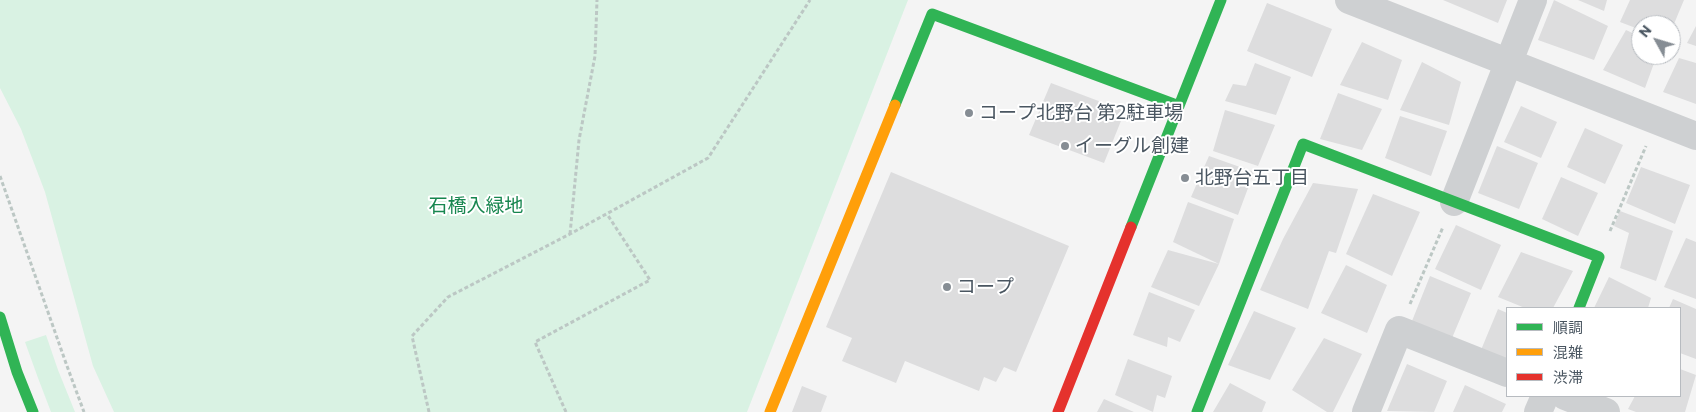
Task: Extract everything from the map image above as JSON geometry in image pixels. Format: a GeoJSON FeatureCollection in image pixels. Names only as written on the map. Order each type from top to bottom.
{"type":"FeatureCollection","features":[{"type":"Feature","properties":{"kind":"main road"},"geometry":{"type":"LineString","coordinates":[[1058,412],[1221,0]]}},
{"type":"Feature","properties":{"kind":"main road"},"geometry":{"type":"LineString","coordinates":[[770,412],[932,14],[1179,106]]}},
{"type":"Feature","properties":{"kind":"main road"},"geometry":{"type":"LineString","coordinates":[[1197,412],[1304,144],[1599,257],[1579,307]]}},
{"type":"Feature","properties":{"kind":"main road"},"geometry":{"type":"LineString","coordinates":[[0,317],[17,372],[33,412]]}},
{"type":"Feature","properties":{"kind":"street"},"geometry":{"type":"LineString","coordinates":[[1349,0],[1696,136]]}},
{"type":"Feature","properties":{"kind":"street"},"geometry":{"type":"LineString","coordinates":[[1454,202],[1533,0]]}},
{"type":"Feature","properties":{"kind":"street"},"geometry":{"type":"LineString","coordinates":[[1366,412],[1399,330],[1506,373]]}},
{"type":"Feature","properties":{"kind":"street"},"geometry":{"type":"LineString","coordinates":[[1538,412],[1545,397]]}},
{"type":"Feature","properties":{"kind":"street"},"geometry":{"type":"LineString","coordinates":[[1568,397],[1606,412]]}},
{"type":"Feature","properties":{"kind":"path"},"geometry":{"type":"LineString","coordinates":[[570,234],[579,140],[595,56],[597,0]]}},
{"type":"Feature","properties":{"kind":"path"},"geometry":{"type":"LineString","coordinates":[[429,412],[412,336],[448,297],[570,234],[708,158],[810,0]]}},
{"type":"Feature","properties":{"kind":"path"},"geometry":{"type":"LineString","coordinates":[[1599,257],[1656,120]]}},
{"type":"Feature","properties":{"kind":"path"},"geometry":{"type":"LineString","coordinates":[[0,176],[84,412]]}},
{"type":"Feature","properties":{"kind":"path"},"geometry":{"type":"LineString","coordinates":[[1399,330],[1454,202]]}},
{"type":"Feature","properties":{"kind":"path"},"geometry":{"type":"LineString","coordinates":[[566,412],[535,342],[650,280],[607,214]]}},
{"type":"Feature","properties":{"kind":"green space","name":"石橋入緑地"},"geometry":{"type":"Polygon","coordinates":[[[0,0],[908,0],[747,412],[114,412],[93,366],[45,192],[21,129],[0,88],[0,0]]]}},
{"type":"Feature","properties":{"kind":"green space"},"geometry":{"type":"Polygon","coordinates":[[[46,335],[75,412],[51,412],[38,378],[25,342],[46,335]]]}},
{"type":"Feature","properties":{"kind":"building"},"geometry":{"type":"Polygon","coordinates":[[[1443,0],[1507,0],[1498,23],[1443,0]]]}},
{"type":"Feature","properties":{"kind":"building"},"geometry":{"type":"Polygon","coordinates":[[[1554,0],[1608,26],[1594,60],[1538,40],[1554,0]]]}},
{"type":"Feature","properties":{"kind":"building"},"geometry":{"type":"Polygon","coordinates":[[[1578,0],[1607,0],[1604,11],[1578,0]]]}},
{"type":"Feature","properties":{"kind":"building"},"geometry":{"type":"Polygon","coordinates":[[[1630,0],[1684,0],[1678,15],[1631,15],[1631,26],[1620,22],[1630,0]]]}},
{"type":"Feature","properties":{"kind":"building"},"geometry":{"type":"Polygon","coordinates":[[[1267,3],[1332,29],[1312,77],[1247,51],[1267,3]]]}},
{"type":"Feature","properties":{"kind":"building"},"geometry":{"type":"Polygon","coordinates":[[[1696,26],[1696,46],[1687,43],[1696,26]]]}},
{"type":"Feature","properties":{"kind":"building"},"geometry":{"type":"Polygon","coordinates":[[[1626,30],[1631,32],[1631,65],[1653,65],[1645,88],[1603,70],[1626,30]]]}},
{"type":"Feature","properties":{"kind":"building"},"geometry":{"type":"Polygon","coordinates":[[[1362,42],[1402,60],[1388,100],[1340,85],[1362,42]]]}},
{"type":"Feature","properties":{"kind":"building"},"geometry":{"type":"Polygon","coordinates":[[[1681,59],[1696,63],[1696,104],[1663,92],[1676,65],[1681,65],[1681,59]]]}},
{"type":"Feature","properties":{"kind":"building"},"geometry":{"type":"Polygon","coordinates":[[[1422,62],[1461,82],[1449,125],[1400,110],[1422,62]]]}},
{"type":"Feature","properties":{"kind":"building"},"geometry":{"type":"Polygon","coordinates":[[[1255,63],[1291,77],[1276,115],[1225,101],[1233,84],[1246,86],[1255,63]]]}},
{"type":"Feature","properties":{"kind":"building"},"geometry":{"type":"Polygon","coordinates":[[[1051,83],[1125,111],[1104,163],[1029,135],[1051,83]]]}},
{"type":"Feature","properties":{"kind":"building"},"geometry":{"type":"Polygon","coordinates":[[[1338,93],[1382,109],[1362,150],[1320,139],[1338,93]]]}},
{"type":"Feature","properties":{"kind":"building"},"geometry":{"type":"Polygon","coordinates":[[[1521,106],[1557,122],[1541,158],[1504,142],[1521,106]]]}},
{"type":"Feature","properties":{"kind":"building"},"geometry":{"type":"Polygon","coordinates":[[[1225,110],[1275,125],[1258,166],[1213,151],[1225,110]]]}},
{"type":"Feature","properties":{"kind":"building"},"geometry":{"type":"Polygon","coordinates":[[[1400,116],[1447,131],[1431,176],[1385,158],[1400,116]]]}},
{"type":"Feature","properties":{"kind":"building"},"geometry":{"type":"Polygon","coordinates":[[[1585,128],[1623,145],[1605,184],[1567,167],[1585,128]]]}},
{"type":"Feature","properties":{"kind":"building"},"geometry":{"type":"Polygon","coordinates":[[[1497,146],[1538,163],[1519,209],[1478,193],[1497,146]]]}},
{"type":"Feature","properties":{"kind":"building"},"geometry":{"type":"Polygon","coordinates":[[[1209,156],[1254,172],[1238,215],[1191,197],[1209,156]]]}},
{"type":"Feature","properties":{"kind":"building"},"geometry":{"type":"Polygon","coordinates":[[[1641,167],[1690,185],[1675,224],[1626,203],[1641,167]]]}},
{"type":"Feature","properties":{"kind":"building","name":"コープ"},"geometry":{"type":"Polygon","coordinates":[[[891,172],[1069,246],[1016,372],[1004,367],[996,382],[984,377],[979,391],[905,361],[896,383],[842,361],[852,338],[826,327],[891,172]]]}},
{"type":"Feature","properties":{"kind":"building"},"geometry":{"type":"Polygon","coordinates":[[[1561,177],[1598,193],[1578,236],[1542,219],[1561,177]]]}},
{"type":"Feature","properties":{"kind":"building"},"geometry":{"type":"Polygon","coordinates":[[[1313,183],[1358,189],[1336,253],[1329,251],[1308,309],[1260,290],[1283,239],[1313,183]]]}},
{"type":"Feature","properties":{"kind":"building"},"geometry":{"type":"Polygon","coordinates":[[[1373,194],[1420,212],[1392,276],[1346,254],[1373,194]]]}},
{"type":"Feature","properties":{"kind":"building"},"geometry":{"type":"Polygon","coordinates":[[[1188,202],[1234,219],[1219,264],[1173,242],[1188,202]]]}},
{"type":"Feature","properties":{"kind":"building"},"geometry":{"type":"Polygon","coordinates":[[[1620,211],[1673,231],[1656,281],[1620,268],[1629,233],[1614,226],[1620,211]]]}},
{"type":"Feature","properties":{"kind":"building"},"geometry":{"type":"Polygon","coordinates":[[[1456,225],[1501,245],[1481,290],[1435,269],[1456,225]]]}},
{"type":"Feature","properties":{"kind":"building"},"geometry":{"type":"Polygon","coordinates":[[[1686,238],[1696,242],[1696,299],[1664,287],[1686,238]]]}},
{"type":"Feature","properties":{"kind":"building"},"geometry":{"type":"Polygon","coordinates":[[[1168,250],[1219,264],[1199,306],[1151,287],[1168,250]]]}},
{"type":"Feature","properties":{"kind":"building"},"geometry":{"type":"Polygon","coordinates":[[[1521,252],[1573,271],[1554,307],[1523,307],[1498,297],[1521,252]]]}},
{"type":"Feature","properties":{"kind":"building"},"geometry":{"type":"Polygon","coordinates":[[[1346,265],[1387,285],[1367,333],[1321,313],[1346,265]]]}},
{"type":"Feature","properties":{"kind":"building"},"geometry":{"type":"Polygon","coordinates":[[[1430,276],[1471,293],[1452,338],[1412,321],[1430,276]]]}},
{"type":"Feature","properties":{"kind":"building"},"geometry":{"type":"Polygon","coordinates":[[[1609,277],[1651,298],[1648,307],[1594,307],[1609,277]]]}},
{"type":"Feature","properties":{"kind":"building"},"geometry":{"type":"Polygon","coordinates":[[[1149,292],[1195,310],[1180,342],[1168,337],[1167,347],[1133,335],[1149,292]]]}},
{"type":"Feature","properties":{"kind":"building"},"geometry":{"type":"Polygon","coordinates":[[[1673,299],[1696,309],[1696,359],[1681,353],[1681,307],[1669,307],[1673,299]]]}},
{"type":"Feature","properties":{"kind":"building"},"geometry":{"type":"Polygon","coordinates":[[[1498,309],[1506,313],[1506,360],[1481,350],[1498,309]]]}},
{"type":"Feature","properties":{"kind":"building"},"geometry":{"type":"Polygon","coordinates":[[[1254,311],[1296,328],[1270,380],[1228,365],[1254,311]]]}},
{"type":"Feature","properties":{"kind":"building"},"geometry":{"type":"Polygon","coordinates":[[[1324,338],[1362,354],[1333,412],[1327,412],[1292,390],[1324,338]]]}},
{"type":"Feature","properties":{"kind":"building"},"geometry":{"type":"Polygon","coordinates":[[[1128,359],[1172,376],[1165,398],[1157,395],[1153,412],[1115,395],[1128,359]]]}},
{"type":"Feature","properties":{"kind":"building"},"geometry":{"type":"Polygon","coordinates":[[[1407,364],[1447,381],[1434,412],[1387,411],[1407,364]]]}},
{"type":"Feature","properties":{"kind":"building"},"geometry":{"type":"Polygon","coordinates":[[[1681,369],[1696,375],[1685,412],[1636,412],[1628,409],[1634,397],[1681,397],[1681,369]]]}},
{"type":"Feature","properties":{"kind":"building"},"geometry":{"type":"Polygon","coordinates":[[[1230,383],[1266,402],[1262,412],[1213,412],[1230,383]]]}},
{"type":"Feature","properties":{"kind":"building"},"geometry":{"type":"Polygon","coordinates":[[[1465,385],[1506,404],[1502,412],[1453,412],[1465,385]]]}},
{"type":"Feature","properties":{"kind":"building"},"geometry":{"type":"Polygon","coordinates":[[[802,386],[827,396],[821,412],[792,412],[802,386]]]}},
{"type":"Feature","properties":{"kind":"building"},"geometry":{"type":"Polygon","coordinates":[[[1104,399],[1134,412],[1097,412],[1104,399]]]}},
{"type":"Feature","properties":{"kind":"traffic: fast"},"geometry":{"type":"LineString","coordinates":[[1131,227],[1221,0]]}},
{"type":"Feature","properties":{"kind":"traffic: fast"},"geometry":{"type":"LineString","coordinates":[[895,105],[932,14],[1179,106]]}},
{"type":"Feature","properties":{"kind":"traffic: fast"},"geometry":{"type":"LineString","coordinates":[[1197,412],[1303,144],[1599,257],[1579,307]]}},
{"type":"Feature","properties":{"kind":"traffic: fast"},"geometry":{"type":"LineString","coordinates":[[0,317],[17,372],[33,412]]}},
{"type":"Feature","properties":{"kind":"traffic: slow"},"geometry":{"type":"LineString","coordinates":[[770,412],[895,105]]}},
{"type":"Feature","properties":{"kind":"traffic: jam"},"geometry":{"type":"LineString","coordinates":[[1058,412],[1131,227]]}},
{"type":"Feature","properties":{"kind":"place","name":"コープ北野台 第2駐車場"},"geometry":{"type":"Point","coordinates":[969,113]}},
{"type":"Feature","properties":{"kind":"place","name":"イーグル創建"},"geometry":{"type":"Point","coordinates":[1065,146]}},
{"type":"Feature","properties":{"kind":"place","name":"北野台五丁目"},"geometry":{"type":"Point","coordinates":[1185,178]}},
{"type":"Feature","properties":{"kind":"place","name":"コープ"},"geometry":{"type":"Point","coordinates":[947,287]}}]}
